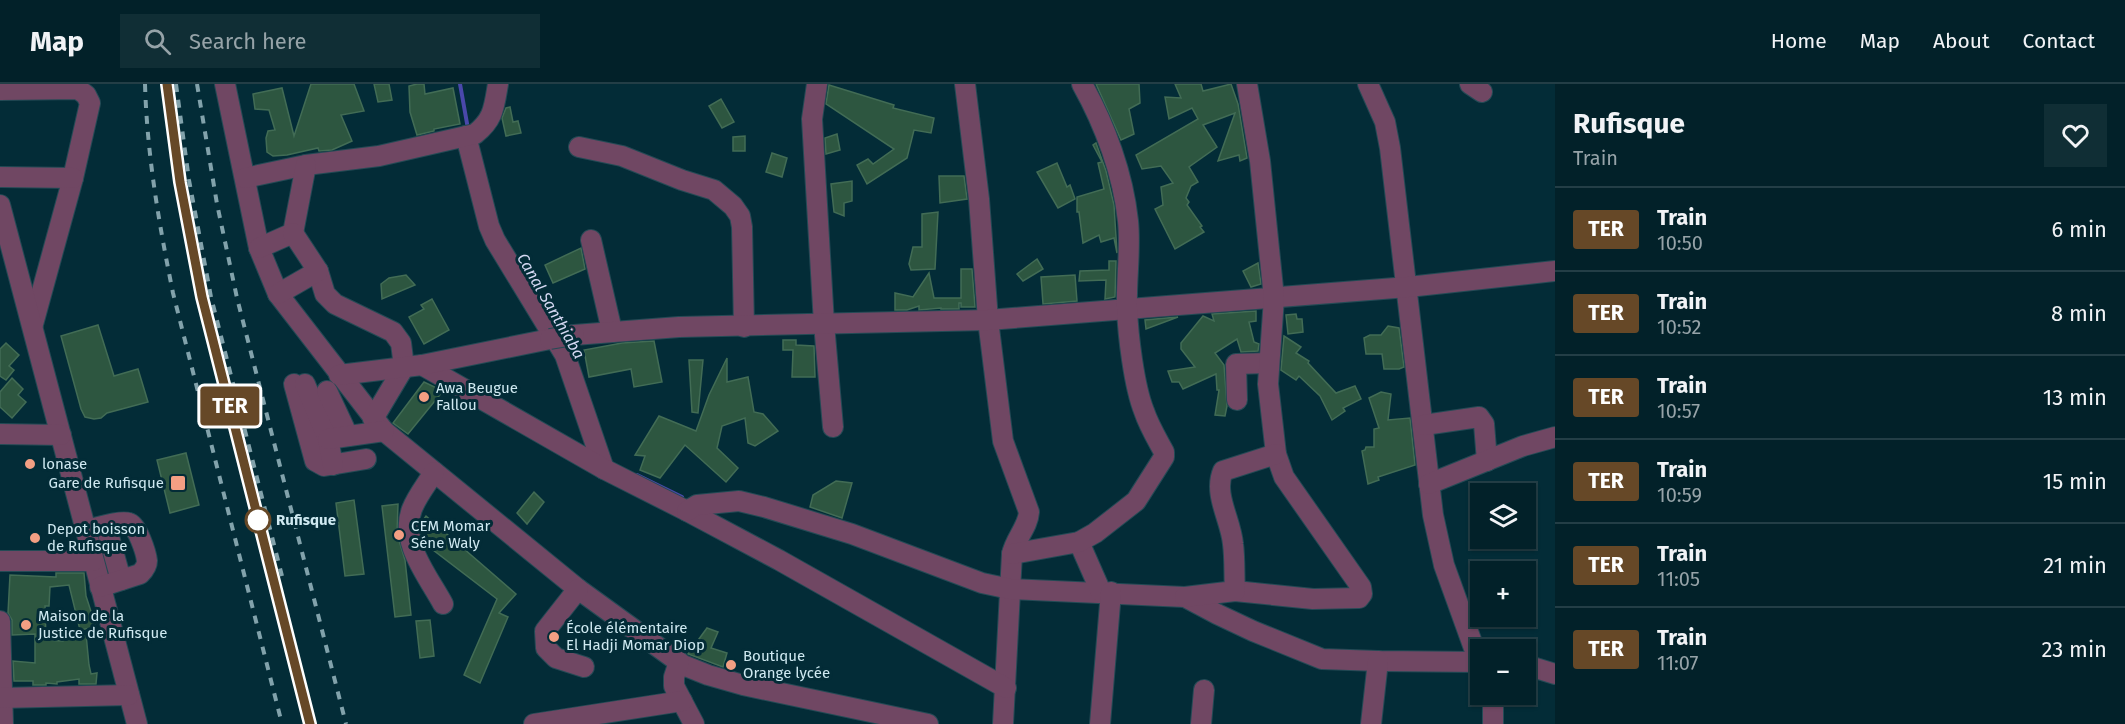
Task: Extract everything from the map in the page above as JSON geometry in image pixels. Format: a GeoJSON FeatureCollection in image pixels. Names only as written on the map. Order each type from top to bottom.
{"type":"FeatureCollection","features":[{"type":"Feature","properties":{"kind":"street"},"geometry":{"type":"LineString","coordinates":[[225,84],[259,248],[278,294],[378,425],[578,590],[679,662],[702,673],[743,685],[928,724]]}},
{"type":"Feature","properties":{"kind":"street"},"geometry":{"type":"LineString","coordinates":[[245,178],[306,165],[379,156],[475,134],[484,127],[493,114],[498,84]]}},
{"type":"Feature","properties":{"kind":"street"},"geometry":{"type":"LineString","coordinates":[[965,84],[979,199],[988,320],[1003,441],[1029,512],[1029,520],[1014,545],[1012,554],[1003,724]]}},
{"type":"Feature","properties":{"kind":"street"},"geometry":{"type":"LineString","coordinates":[[1012,554],[1079,542],[1095,533],[1136,501],[1164,457],[1164,452],[1143,410],[1134,366],[1127,308],[1128,221],[1111,147],[1082,84]]}},
{"type":"Feature","properties":{"kind":"street"},"geometry":{"type":"LineString","coordinates":[[687,511],[697,505],[739,501],[764,507],[852,534],[960,575],[1010,589],[1185,597],[1235,591],[1313,599],[1359,598],[1362,594],[1361,586],[1284,477],[1276,454],[1268,384],[1274,298],[1260,161],[1247,84]]}},
{"type":"Feature","properties":{"kind":"street"},"geometry":{"type":"LineString","coordinates":[[1368,84],[1385,122],[1408,286],[1429,484],[1444,566],[1471,639]]}},
{"type":"Feature","properties":{"kind":"street"},"geometry":{"type":"LineString","coordinates":[[811,85],[824,324],[833,427]]}},
{"type":"Feature","properties":{"kind":"street"},"geometry":{"type":"LineString","coordinates":[[0,90],[88,90],[90,103],[73,178],[33,326]]}},
{"type":"Feature","properties":{"kind":"street"},"geometry":{"type":"LineString","coordinates":[[466,136],[489,226],[495,240],[565,355],[604,469]]}},
{"type":"Feature","properties":{"kind":"street"},"geometry":{"type":"LineString","coordinates":[[579,147],[622,156],[682,180],[703,185],[714,190],[733,206],[740,216],[742,227],[744,327]]}},
{"type":"Feature","properties":{"kind":"street"},"geometry":{"type":"LineString","coordinates":[[306,165],[293,233],[318,271],[327,297],[335,304],[393,332],[399,337],[413,366],[797,570],[1006,688]]}},
{"type":"Feature","properties":{"kind":"street"},"geometry":{"type":"LineString","coordinates":[[0,177],[73,178]]}},
{"type":"Feature","properties":{"kind":"street"},"geometry":{"type":"LineString","coordinates":[[0,205],[137,724]]}},
{"type":"Feature","properties":{"kind":"street"},"geometry":{"type":"LineString","coordinates":[[259,248],[293,233]]}},
{"type":"Feature","properties":{"kind":"street"},"geometry":{"type":"LineString","coordinates":[[591,240],[612,331]]}},
{"type":"Feature","properties":{"kind":"street"},"geometry":{"type":"LineString","coordinates":[[278,294],[318,271]]}},
{"type":"Feature","properties":{"kind":"street"},"geometry":{"type":"LineString","coordinates":[[339,375],[413,366],[550,339],[612,331],[988,320],[1274,298],[1555,271]]}},
{"type":"Feature","properties":{"kind":"street"},"geometry":{"type":"LineString","coordinates":[[1237,400],[1236,364],[1268,363]]}},
{"type":"Feature","properties":{"kind":"street"},"geometry":{"type":"LineString","coordinates":[[320,434],[348,436],[378,425],[413,366]]}},
{"type":"Feature","properties":{"kind":"street"},"geometry":{"type":"LineString","coordinates":[[348,436],[307,392],[320,434],[315,461],[324,466],[366,459]]}},
{"type":"Feature","properties":{"kind":"street"},"geometry":{"type":"LineString","coordinates":[[1424,425],[1479,417],[1484,424],[1487,461]]}},
{"type":"Feature","properties":{"kind":"street"},"geometry":{"type":"LineString","coordinates":[[0,434],[62,435]]}},
{"type":"Feature","properties":{"kind":"street"},"geometry":{"type":"LineString","coordinates":[[1429,484],[1523,446],[1555,437]]}},
{"type":"Feature","properties":{"kind":"street"},"geometry":{"type":"LineString","coordinates":[[1235,591],[1233,543],[1219,480],[1223,471],[1231,467],[1276,454]]}},
{"type":"Feature","properties":{"kind":"street"},"geometry":{"type":"LineString","coordinates":[[434,472],[412,508],[409,522],[410,543],[443,604]]}},
{"type":"Feature","properties":{"kind":"street"},"geometry":{"type":"LineString","coordinates":[[86,530],[123,522],[130,523],[136,528],[147,561],[145,569],[140,574],[100,587]]}},
{"type":"Feature","properties":{"kind":"street"},"geometry":{"type":"LineString","coordinates":[[106,526],[121,580]]}},
{"type":"Feature","properties":{"kind":"street"},"geometry":{"type":"LineString","coordinates":[[1079,542],[1106,592],[1100,724]]}},
{"type":"Feature","properties":{"kind":"street"},"geometry":{"type":"LineString","coordinates":[[0,561],[93,561]]}},
{"type":"Feature","properties":{"kind":"street"},"geometry":{"type":"LineString","coordinates":[[578,590],[545,631],[546,648],[556,658],[584,667]]}},
{"type":"Feature","properties":{"kind":"street"},"geometry":{"type":"LineString","coordinates":[[1185,597],[1226,618],[1298,650],[1322,658],[1470,662]]}},
{"type":"Feature","properties":{"kind":"street"},"geometry":{"type":"LineString","coordinates":[[0,621],[3,724]]}},
{"type":"Feature","properties":{"kind":"street"},"geometry":{"type":"LineString","coordinates":[[1371,724],[1378,661]]}},
{"type":"Feature","properties":{"kind":"street"},"geometry":{"type":"LineString","coordinates":[[679,662],[674,677],[674,686],[694,724]]}},
{"type":"Feature","properties":{"kind":"street"},"geometry":{"type":"LineString","coordinates":[[1536,668],[1555,674]]}},
{"type":"Feature","properties":{"kind":"street"},"geometry":{"type":"LineString","coordinates":[[534,724],[587,720],[682,701],[702,673]]}},
{"type":"Feature","properties":{"kind":"street"},"geometry":{"type":"LineString","coordinates":[[1201,724],[1204,690]]}},
{"type":"Feature","properties":{"kind":"street"},"geometry":{"type":"LineString","coordinates":[[1,698],[129,695]]}},
{"type":"Feature","properties":{"kind":"street"},"geometry":{"type":"LineString","coordinates":[[1493,705],[1493,724]]}},
{"type":"Feature","properties":{"kind":"building"},"geometry":{"type":"Polygon","coordinates":[[[311,84],[354,84],[364,111],[341,115],[352,141],[332,150],[319,151],[318,148],[273,156],[267,152],[268,131],[275,130],[269,110],[255,109],[253,94],[282,88],[294,136],[311,84]]]}},
{"type":"Feature","properties":{"kind":"building"},"geometry":{"type":"Polygon","coordinates":[[[374,84],[389,84],[392,100],[378,102],[374,84]]]}},
{"type":"Feature","properties":{"kind":"building"},"geometry":{"type":"Polygon","coordinates":[[[424,84],[425,94],[453,88],[460,124],[417,135],[410,112],[409,86],[424,84]]]}},
{"type":"Feature","properties":{"kind":"building"},"geometry":{"type":"Polygon","coordinates":[[[1096,84],[1139,84],[1140,103],[1129,109],[1134,134],[1121,140],[1096,84]]]}},
{"type":"Feature","properties":{"kind":"building"},"geometry":{"type":"Polygon","coordinates":[[[1175,84],[1201,84],[1203,91],[1231,84],[1238,104],[1247,158],[1240,161],[1239,155],[1218,161],[1235,113],[1203,125],[1217,147],[1189,167],[1198,182],[1191,186],[1186,198],[1189,202],[1187,205],[1204,232],[1175,249],[1155,209],[1163,205],[1161,187],[1173,183],[1161,166],[1142,169],[1136,155],[1198,119],[1192,108],[1169,119],[1165,97],[1181,98],[1175,84]]]}},
{"type":"Feature","properties":{"kind":"building"},"geometry":{"type":"Polygon","coordinates":[[[829,85],[894,105],[893,108],[934,118],[931,133],[914,130],[907,158],[867,184],[857,165],[868,159],[873,164],[894,149],[826,104],[829,85]]]}},
{"type":"Feature","properties":{"kind":"building"},"geometry":{"type":"Polygon","coordinates":[[[721,99],[734,122],[722,128],[709,106],[721,99]]]}},
{"type":"Feature","properties":{"kind":"building"},"geometry":{"type":"Polygon","coordinates":[[[510,107],[513,122],[518,121],[521,133],[506,136],[502,118],[506,108],[510,107]]]}},
{"type":"Feature","properties":{"kind":"building"},"geometry":{"type":"Polygon","coordinates":[[[837,134],[840,150],[826,154],[825,138],[837,134]]]}},
{"type":"Feature","properties":{"kind":"building"},"geometry":{"type":"Polygon","coordinates":[[[745,136],[745,151],[733,151],[733,137],[745,136]]]}},
{"type":"Feature","properties":{"kind":"building"},"geometry":{"type":"Polygon","coordinates":[[[1096,143],[1106,171],[1114,205],[1117,253],[1114,238],[1101,242],[1099,235],[1083,243],[1079,212],[1077,212],[1077,197],[1104,189],[1098,163],[1102,162],[1093,145],[1096,143]]]}},
{"type":"Feature","properties":{"kind":"building"},"geometry":{"type":"Polygon","coordinates":[[[772,153],[787,158],[782,177],[766,172],[772,153]]]}},
{"type":"Feature","properties":{"kind":"building"},"geometry":{"type":"Polygon","coordinates":[[[1057,163],[1075,199],[1058,208],[1037,172],[1057,163]]]}},
{"type":"Feature","properties":{"kind":"building"},"geometry":{"type":"Polygon","coordinates":[[[939,176],[964,176],[967,199],[940,203],[939,176]]]}},
{"type":"Feature","properties":{"kind":"building"},"geometry":{"type":"Polygon","coordinates":[[[852,181],[852,201],[844,203],[844,216],[834,212],[831,184],[852,181]]]}},
{"type":"Feature","properties":{"kind":"building"},"geometry":{"type":"Polygon","coordinates":[[[938,212],[935,269],[911,270],[909,264],[913,247],[922,247],[922,214],[938,212]]]}},
{"type":"Feature","properties":{"kind":"building"},"geometry":{"type":"Polygon","coordinates":[[[581,248],[585,269],[553,283],[545,265],[581,248]]]}},
{"type":"Feature","properties":{"kind":"building"},"geometry":{"type":"Polygon","coordinates":[[[1037,259],[1043,269],[1023,281],[1017,274],[1037,259]]]}},
{"type":"Feature","properties":{"kind":"building"},"geometry":{"type":"Polygon","coordinates":[[[1109,261],[1116,261],[1115,297],[1105,299],[1106,280],[1079,281],[1080,271],[1109,270],[1109,261]]]}},
{"type":"Feature","properties":{"kind":"building"},"geometry":{"type":"Polygon","coordinates":[[[1258,263],[1261,284],[1251,287],[1243,271],[1258,263]]]}},
{"type":"Feature","properties":{"kind":"building"},"geometry":{"type":"Polygon","coordinates":[[[961,269],[972,269],[975,307],[961,307],[959,303],[959,309],[919,310],[919,306],[907,310],[895,310],[895,293],[913,297],[929,273],[934,298],[961,298],[961,269]]]}},
{"type":"Feature","properties":{"kind":"building"},"geometry":{"type":"Polygon","coordinates":[[[406,275],[415,285],[382,299],[381,284],[389,278],[406,275]]]}},
{"type":"Feature","properties":{"kind":"building"},"geometry":{"type":"Polygon","coordinates":[[[1075,275],[1077,301],[1043,304],[1041,277],[1075,275]]]}},
{"type":"Feature","properties":{"kind":"building"},"geometry":{"type":"Polygon","coordinates":[[[432,299],[449,330],[424,344],[409,317],[424,309],[421,305],[432,299]]]}},
{"type":"Feature","properties":{"kind":"building"},"geometry":{"type":"Polygon","coordinates":[[[1256,311],[1256,321],[1249,322],[1254,342],[1259,344],[1258,351],[1241,352],[1237,339],[1215,353],[1224,365],[1227,406],[1225,416],[1215,415],[1219,390],[1217,390],[1216,374],[1183,389],[1179,382],[1172,382],[1168,371],[1195,367],[1181,349],[1181,343],[1203,316],[1214,321],[1212,314],[1256,311]]]}},
{"type":"Feature","properties":{"kind":"building"},"geometry":{"type":"Polygon","coordinates":[[[1296,314],[1297,319],[1302,319],[1303,332],[1288,334],[1286,315],[1296,314]]]}},
{"type":"Feature","properties":{"kind":"building"},"geometry":{"type":"Polygon","coordinates":[[[1178,317],[1146,329],[1145,320],[1178,317]]]}},
{"type":"Feature","properties":{"kind":"building"},"geometry":{"type":"Polygon","coordinates":[[[98,325],[114,376],[138,369],[148,402],[107,413],[101,418],[94,419],[85,417],[81,409],[61,336],[98,325]]]}},
{"type":"Feature","properties":{"kind":"building"},"geometry":{"type":"Polygon","coordinates":[[[1388,326],[1399,328],[1404,367],[1399,369],[1384,369],[1382,354],[1366,354],[1364,338],[1370,335],[1381,335],[1388,326]]]}},
{"type":"Feature","properties":{"kind":"building"},"geometry":{"type":"Polygon","coordinates":[[[1284,336],[1301,347],[1296,353],[1309,361],[1308,363],[1336,393],[1355,386],[1361,399],[1343,408],[1345,411],[1332,420],[1320,396],[1299,376],[1296,380],[1281,370],[1284,336]]]}},
{"type":"Feature","properties":{"kind":"building"},"geometry":{"type":"Polygon","coordinates":[[[783,340],[796,340],[796,345],[814,346],[815,377],[792,377],[793,350],[783,350],[783,340]]]}},
{"type":"Feature","properties":{"kind":"building"},"geometry":{"type":"Polygon","coordinates":[[[654,341],[662,382],[634,387],[631,369],[589,377],[584,350],[622,343],[654,341]]]}},
{"type":"Feature","properties":{"kind":"building"},"geometry":{"type":"Polygon","coordinates":[[[6,343],[19,355],[9,366],[14,370],[6,380],[0,376],[0,349],[6,343]]]}},
{"type":"Feature","properties":{"kind":"building"},"geometry":{"type":"Polygon","coordinates":[[[727,358],[727,382],[748,377],[754,412],[763,414],[778,431],[755,446],[748,443],[745,418],[722,426],[717,448],[738,468],[726,482],[685,445],[660,478],[640,470],[645,456],[635,455],[659,416],[696,431],[709,395],[727,358]]]}},
{"type":"Feature","properties":{"kind":"building"},"geometry":{"type":"Polygon","coordinates":[[[689,360],[703,360],[698,413],[692,412],[689,360]]]}},
{"type":"Feature","properties":{"kind":"building"},"geometry":{"type":"Polygon","coordinates":[[[12,378],[23,389],[18,395],[26,402],[12,418],[0,407],[0,392],[12,378]]]}},
{"type":"Feature","properties":{"kind":"building"},"geometry":{"type":"Polygon","coordinates":[[[424,382],[443,391],[408,434],[393,423],[424,382]]]}},
{"type":"Feature","properties":{"kind":"building"},"geometry":{"type":"Polygon","coordinates":[[[1381,392],[1391,394],[1388,420],[1410,418],[1415,465],[1378,477],[1379,480],[1368,484],[1362,451],[1366,447],[1374,447],[1374,429],[1379,428],[1369,398],[1381,392]]]}},
{"type":"Feature","properties":{"kind":"building","name":"Gare de Rufisque"},"geometry":{"type":"Polygon","coordinates":[[[186,453],[199,505],[170,513],[157,460],[186,453]]]}},
{"type":"Feature","properties":{"kind":"building"},"geometry":{"type":"Polygon","coordinates":[[[836,481],[852,483],[842,518],[810,507],[813,495],[836,481]]]}},
{"type":"Feature","properties":{"kind":"building"},"geometry":{"type":"Polygon","coordinates":[[[534,492],[544,502],[527,524],[517,513],[534,492]]]}},
{"type":"Feature","properties":{"kind":"building"},"geometry":{"type":"Polygon","coordinates":[[[354,500],[364,574],[345,576],[336,503],[354,500]]]}},
{"type":"Feature","properties":{"kind":"building"},"geometry":{"type":"Polygon","coordinates":[[[398,504],[397,534],[405,560],[411,615],[395,617],[382,506],[398,504]]]}},
{"type":"Feature","properties":{"kind":"building"},"geometry":{"type":"Polygon","coordinates":[[[426,516],[516,594],[499,613],[508,617],[480,683],[464,675],[497,599],[424,543],[421,523],[426,516]]]}},
{"type":"Feature","properties":{"kind":"building"},"geometry":{"type":"Polygon","coordinates":[[[56,573],[84,573],[86,596],[96,627],[80,630],[69,585],[50,587],[49,606],[45,606],[46,640],[63,641],[65,635],[86,634],[91,674],[97,673],[96,684],[79,684],[79,679],[57,682],[57,684],[46,683],[46,685],[33,685],[33,681],[14,681],[13,661],[35,663],[35,634],[12,635],[12,620],[8,613],[10,575],[56,577],[56,573]]]}},
{"type":"Feature","properties":{"kind":"building"},"geometry":{"type":"Polygon","coordinates":[[[430,620],[434,656],[420,658],[416,621],[430,620]]]}},
{"type":"Feature","properties":{"kind":"building"},"geometry":{"type":"Polygon","coordinates":[[[707,628],[718,632],[711,648],[727,653],[723,667],[688,654],[707,628]]]}},
{"type":"Feature","properties":{"kind":"waterway","name":"Canal Santhiaba"},"geometry":{"type":"LineString","coordinates":[[460,84],[468,129]]}},
{"type":"Feature","properties":{"kind":"waterway","name":"Canal Santhiaba"},"geometry":{"type":"LineString","coordinates":[[637,475],[682,497]]}},
{"type":"Feature","properties":{"kind":"railway"},"geometry":{"type":"LineString","coordinates":[[145,84],[148,137],[173,293],[282,724]]}},
{"type":"Feature","properties":{"kind":"railway"},"geometry":{"type":"LineString","coordinates":[[167,84],[180,182],[202,297],[310,724]]}},
{"type":"Feature","properties":{"kind":"railway"},"geometry":{"type":"LineString","coordinates":[[176,84],[189,180],[211,297],[282,576]]}},
{"type":"Feature","properties":{"kind":"railway"},"geometry":{"type":"LineString","coordinates":[[197,84],[217,204],[237,298],[346,724]]}},
{"type":"Feature","properties":{"kind":"train","name":"TER"},"geometry":{"type":"LineString","coordinates":[[167,84],[180,182],[202,297],[310,724]]}},
{"type":"Feature","properties":{"kind":"place","name":"Awa Beugue Fallou"},"geometry":{"type":"Point","coordinates":[424,397]}},
{"type":"Feature","properties":{"kind":"place","name":"lonase"},"geometry":{"type":"Point","coordinates":[30,464]}},
{"type":"Feature","properties":{"kind":"place","name":"Gare de Rufisque"},"geometry":{"type":"Point","coordinates":[178,483]}},
{"type":"Feature","properties":{"kind":"place","name":"Rufisque"},"geometry":{"type":"Point","coordinates":[258,520]}},
{"type":"Feature","properties":{"kind":"place","name":"CEM Momar Séne Waly"},"geometry":{"type":"Point","coordinates":[399,535]}},
{"type":"Feature","properties":{"kind":"place","name":"Depot boisson de Rufisque"},"geometry":{"type":"Point","coordinates":[35,538]}},
{"type":"Feature","properties":{"kind":"place","name":"Maison de la Justice de Rufisque"},"geometry":{"type":"Point","coordinates":[26,625]}},
{"type":"Feature","properties":{"kind":"place","name":"École élémentaire El Hadji Momar Diop"},"geometry":{"type":"Point","coordinates":[554,637]}},
{"type":"Feature","properties":{"kind":"place","name":"Boutique Orange lycée"},"geometry":{"type":"Point","coordinates":[731,665]}}]}
